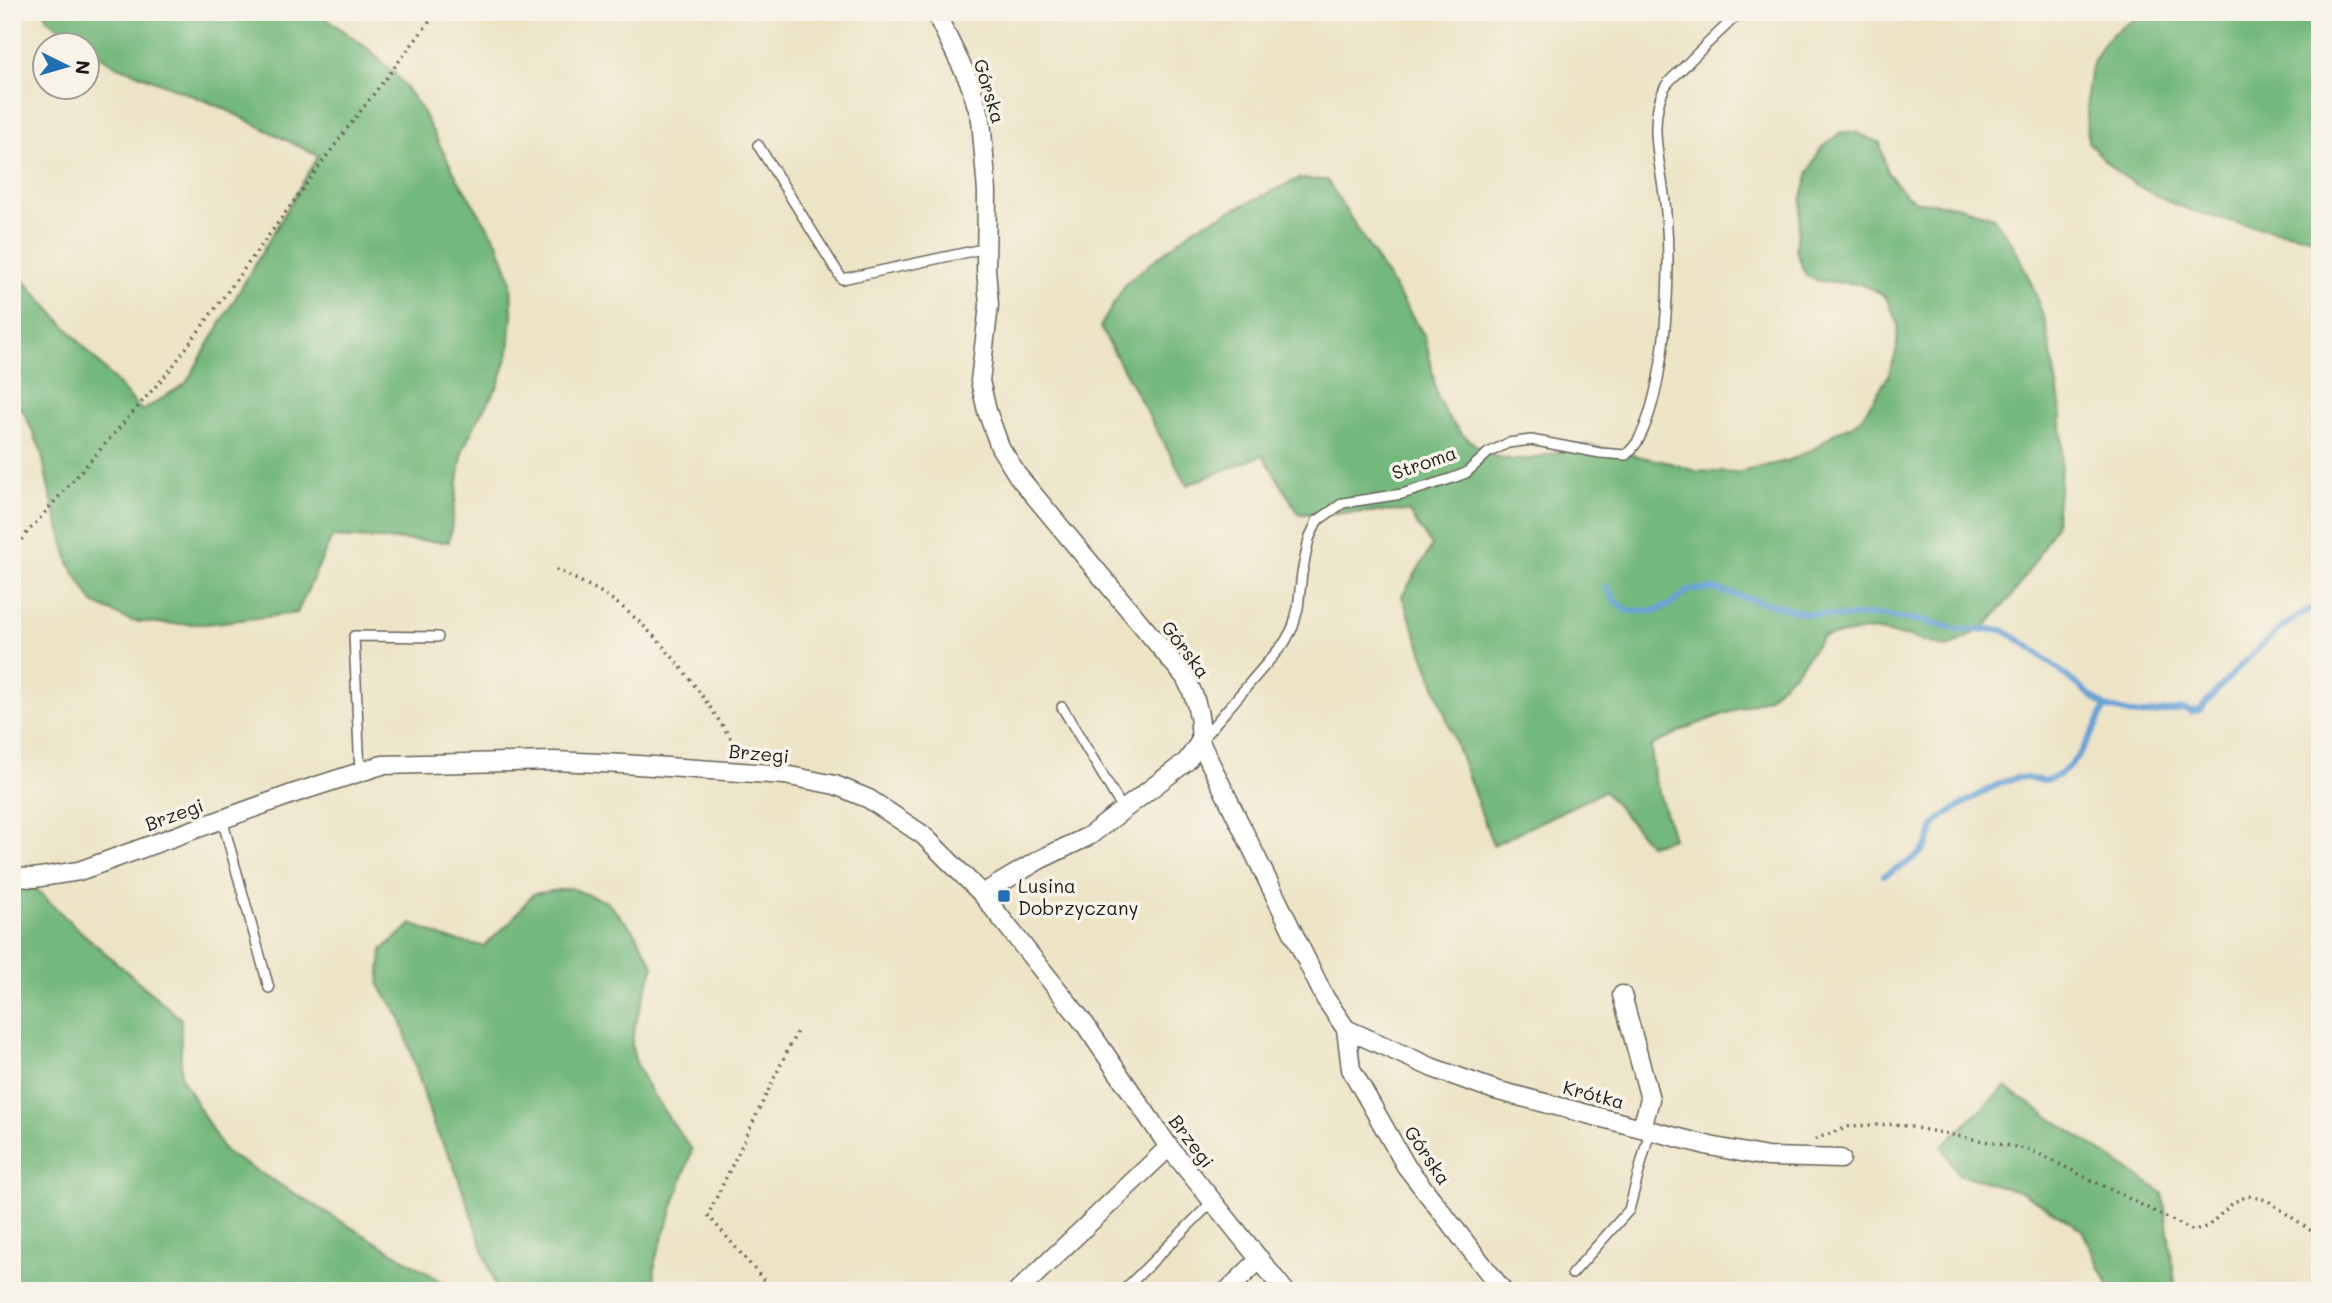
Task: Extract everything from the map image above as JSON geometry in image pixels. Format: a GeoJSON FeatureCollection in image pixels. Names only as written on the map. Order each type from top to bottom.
{"type":"FeatureCollection","features":[{"type":"Feature","properties":{"kind":"street","name":"Górska"},"geometry":{"type":"LineString","coordinates":[[938,12],[940,22],[969,81],[981,119],[986,180],[989,305],[981,381],[987,411],[1000,446],[1018,476],[1185,677],[1194,695],[1201,728],[1200,742],[1325,998],[1346,1029],[1351,1069],[1406,1166],[1503,1291]]}},
{"type":"Feature","properties":{"kind":"street","name":"Stroma"},"geometry":{"type":"LineString","coordinates":[[982,894],[1039,859],[1088,836],[1124,811],[1187,761],[1200,742]]}},
{"type":"Feature","properties":{"kind":"street","name":"Brzegi"},"geometry":{"type":"LineString","coordinates":[[12,877],[34,878],[79,871],[382,765],[555,761],[623,764],[785,775],[835,785],[869,799],[923,835],[982,894],[1084,1023],[1169,1147],[1285,1291]]}},
{"type":"Feature","properties":{"kind":"street"},"geometry":{"type":"LineString","coordinates":[[1622,995],[1650,1099],[1646,1129]]}},
{"type":"Feature","properties":{"kind":"street","name":"Krótka"},"geometry":{"type":"LineString","coordinates":[[1346,1029],[1409,1058],[1496,1090],[1710,1146],[1767,1157],[1841,1158]]}},
{"type":"Feature","properties":{"kind":"street"},"geometry":{"type":"LineString","coordinates":[[1018,1291],[1169,1147]]}},
{"type":"Feature","properties":{"kind":"street"},"geometry":{"type":"LineString","coordinates":[[1227,1291],[1260,1259]]}},
{"type":"Feature","properties":{"kind":"lane","name":"Stroma"},"geometry":{"type":"LineString","coordinates":[[1200,742],[1285,642],[1293,627],[1298,608],[1309,539],[1317,521],[1343,503],[1402,494],[1450,479],[1466,473],[1488,453],[1508,443],[1531,440],[1626,455],[1638,442],[1645,427],[1657,380],[1666,302],[1666,212],[1655,124],[1658,104],[1666,85],[1740,12]]}},
{"type":"Feature","properties":{"kind":"lane"},"geometry":{"type":"LineString","coordinates":[[758,145],[842,279],[987,248]]}},
{"type":"Feature","properties":{"kind":"lane"},"geometry":{"type":"LineString","coordinates":[[360,772],[354,636],[438,637]]}},
{"type":"Feature","properties":{"kind":"lane"},"geometry":{"type":"LineString","coordinates":[[1062,707],[1124,811]]}},
{"type":"Feature","properties":{"kind":"lane"},"geometry":{"type":"LineString","coordinates":[[222,819],[270,988]]}},
{"type":"Feature","properties":{"kind":"lane"},"geometry":{"type":"LineString","coordinates":[[1572,1274],[1629,1210],[1646,1129]]}},
{"type":"Feature","properties":{"kind":"lane"},"geometry":{"type":"LineString","coordinates":[[1125,1290],[1213,1201]]}},
{"type":"Feature","properties":{"kind":"path"},"geometry":{"type":"LineString","coordinates":[[12,550],[170,370],[437,12]]}},
{"type":"Feature","properties":{"kind":"path"},"geometry":{"type":"LineString","coordinates":[[556,569],[605,595],[655,637],[703,694],[754,773]]}},
{"type":"Feature","properties":{"kind":"path"},"geometry":{"type":"LineString","coordinates":[[773,1291],[708,1215],[799,1029]]}},
{"type":"Feature","properties":{"kind":"path"},"geometry":{"type":"LineString","coordinates":[[1815,1139],[1851,1126],[1895,1124],[2031,1150],[2194,1231],[2208,1226],[2234,1202],[2248,1196],[2267,1200],[2320,1237]]}},
{"type":"Feature","properties":{"kind":"green space"},"geometry":{"type":"Polygon","coordinates":[[[45,12],[317,12],[367,48],[396,75],[420,107],[457,178],[498,243],[511,279],[509,352],[498,386],[463,449],[449,542],[332,537],[297,613],[206,624],[168,624],[131,621],[93,603],[70,565],[41,450],[24,412],[12,401],[12,267],[142,411],[186,383],[318,156],[223,108],[111,63],[102,58],[102,32],[64,32],[47,18],[45,12]]]}},
{"type":"Feature","properties":{"kind":"green space"},"geometry":{"type":"Polygon","coordinates":[[[2148,12],[2320,12],[2320,239],[2239,224],[2161,198],[2114,169],[2088,142],[2089,76],[2098,51],[2115,32],[2148,12]]]}},
{"type":"Feature","properties":{"kind":"green space"},"geometry":{"type":"Polygon","coordinates":[[[1842,132],[1855,132],[1880,143],[1887,172],[1905,194],[1918,202],[1953,205],[1992,216],[2015,248],[2046,324],[2060,404],[2062,444],[2055,526],[2011,597],[1984,628],[1947,648],[1873,630],[1822,637],[1799,668],[1768,698],[1689,727],[1651,746],[1654,776],[1673,838],[1650,845],[1604,791],[1493,845],[1402,596],[1432,546],[1408,511],[1299,514],[1263,455],[1187,485],[1100,327],[1126,283],[1196,227],[1298,179],[1327,180],[1425,337],[1438,399],[1448,418],[1478,447],[1494,456],[1513,460],[1531,459],[1586,445],[1696,471],[1736,473],[1790,460],[1814,449],[1836,432],[1860,420],[1889,375],[1897,349],[1898,322],[1886,298],[1860,284],[1820,281],[1806,276],[1796,250],[1802,197],[1809,172],[1821,148],[1842,132]]]}},
{"type":"Feature","properties":{"kind":"green space"},"geometry":{"type":"Polygon","coordinates":[[[12,865],[71,923],[181,1019],[181,1077],[225,1152],[458,1291],[12,1291],[12,865]]]}},
{"type":"Feature","properties":{"kind":"green space"},"geometry":{"type":"Polygon","coordinates":[[[571,888],[607,902],[634,931],[654,966],[637,1018],[632,1046],[640,1072],[648,1086],[692,1150],[655,1261],[655,1291],[497,1291],[452,1161],[434,1127],[400,1017],[379,985],[382,950],[412,924],[448,939],[484,946],[510,922],[533,894],[571,888]]]}},
{"type":"Feature","properties":{"kind":"green space"},"geometry":{"type":"Polygon","coordinates":[[[2005,1087],[2163,1193],[2176,1291],[2111,1291],[2082,1230],[2022,1192],[1958,1174],[1942,1146],[2005,1087]]]}},
{"type":"Feature","properties":{"kind":"waterway"},"geometry":{"type":"LineString","coordinates":[[1606,586],[1614,600],[1627,611],[1654,611],[1670,605],[1689,590],[1714,589],[1803,613],[1843,617],[1877,615],[1923,621],[1960,630],[2003,630],[2029,646],[2105,707],[2138,715],[2184,709],[2191,712],[2200,710],[2273,635],[2305,612],[2320,606]]}},
{"type":"Feature","properties":{"kind":"waterway"},"geometry":{"type":"LineString","coordinates":[[1883,876],[1919,854],[1930,840],[1936,823],[1971,799],[2010,780],[2045,780],[2065,770],[2082,751],[2105,707]]}},
{"type":"Feature","properties":{"kind":"place","name":"Lusina Dobrzyczany"},"geometry":{"type":"Point","coordinates":[1004,896]}}]}
